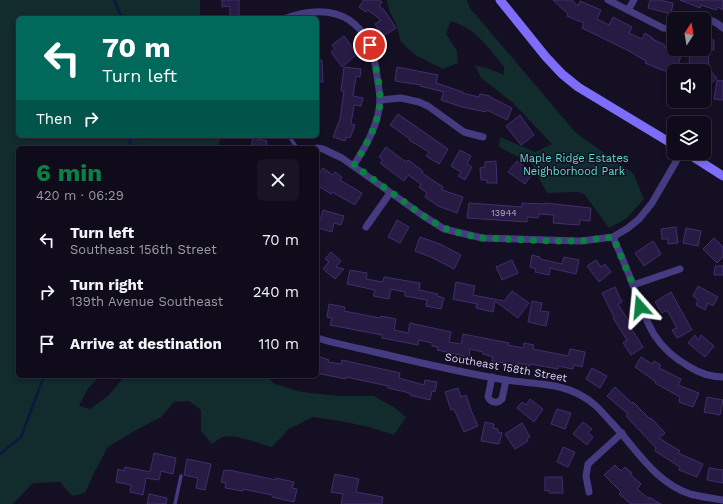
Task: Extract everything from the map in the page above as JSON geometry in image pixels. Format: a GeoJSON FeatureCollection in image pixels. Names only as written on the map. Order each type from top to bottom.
{"type":"FeatureCollection","features":[{"type":"Feature","properties":{"kind":"main road"},"geometry":{"type":"LineString","coordinates":[[500,0],[546,57],[562,74],[578,87],[667,141]]}},
{"type":"Feature","properties":{"kind":"main road"},"geometry":{"type":"LineString","coordinates":[[698,160],[723,176]]}},
{"type":"Feature","properties":{"kind":"street"},"geometry":{"type":"LineString","coordinates":[[608,0],[663,28],[667,28]]}},
{"type":"Feature","properties":{"kind":"street"},"geometry":{"type":"LineString","coordinates":[[628,10],[634,0]]}},
{"type":"Feature","properties":{"kind":"street"},"geometry":{"type":"LineString","coordinates":[[292,16],[321,10],[340,14],[350,19],[364,34],[370,45],[376,66],[380,100],[371,135],[354,165]]}},
{"type":"Feature","properties":{"kind":"street"},"geometry":{"type":"LineString","coordinates":[[711,20],[718,23],[723,28]]}},
{"type":"Feature","properties":{"kind":"street"},"geometry":{"type":"LineString","coordinates":[[380,100],[401,98],[419,102],[428,106],[464,132],[483,137]]}},
{"type":"Feature","properties":{"kind":"street"},"geometry":{"type":"LineString","coordinates":[[319,148],[354,165],[390,193],[444,228],[482,238],[581,241],[613,237],[628,228],[646,212],[677,160]]}},
{"type":"Feature","properties":{"kind":"street"},"geometry":{"type":"LineString","coordinates":[[366,227],[390,193]]}},
{"type":"Feature","properties":{"kind":"street"},"geometry":{"type":"LineString","coordinates":[[613,237],[650,329],[667,350],[681,362],[710,376],[723,377]]}},
{"type":"Feature","properties":{"kind":"street"},"geometry":{"type":"LineString","coordinates":[[633,285],[680,269]]}},
{"type":"Feature","properties":{"kind":"street","name":"Southeast 158th Street"},"geometry":{"type":"LineString","coordinates":[[319,338],[399,358],[506,380],[543,384],[573,391],[595,405],[622,433],[651,469],[667,482],[689,494],[723,500]]}},
{"type":"Feature","properties":{"kind":"street"},"geometry":{"type":"LineString","coordinates":[[492,377],[488,397],[494,403],[497,403],[502,399],[506,380]]}},
{"type":"Feature","properties":{"kind":"street"},"geometry":{"type":"LineString","coordinates":[[589,492],[586,476],[588,464],[622,433]]}},
{"type":"Feature","properties":{"kind":"lane"},"geometry":{"type":"LineString","coordinates":[[175,504],[181,476]]}},
{"type":"Feature","properties":{"kind":"green space"},"geometry":{"type":"Polygon","coordinates":[[[0,0],[200,0],[200,16],[16,16],[16,138],[220,138],[218,146],[16,146],[16,378],[97,378],[87,390],[79,406],[90,409],[108,396],[123,378],[268,378],[275,384],[302,392],[339,396],[374,396],[395,408],[406,417],[394,435],[369,427],[313,417],[289,429],[272,447],[233,436],[227,436],[212,444],[201,431],[201,410],[189,401],[174,402],[161,417],[108,447],[85,493],[72,496],[60,482],[33,483],[13,504],[0,504],[0,0]]]}},
{"type":"Feature","properties":{"kind":"green space","name":"Maple Ridge Estates Neighborhood Park"},"geometry":{"type":"Polygon","coordinates":[[[387,0],[467,0],[470,8],[576,133],[633,173],[644,199],[626,219],[609,228],[584,194],[577,192],[547,193],[531,163],[499,147],[500,137],[535,152],[552,144],[512,102],[481,78],[475,65],[504,75],[504,67],[475,34],[451,21],[446,34],[457,51],[458,63],[443,69],[415,55],[401,42],[396,24],[389,10],[387,0]]]}},
{"type":"Feature","properties":{"kind":"building"},"geometry":{"type":"Polygon","coordinates":[[[222,0],[239,0],[239,16],[230,16],[230,6],[222,7],[222,0]]]}},
{"type":"Feature","properties":{"kind":"building"},"geometry":{"type":"Polygon","coordinates":[[[364,0],[379,0],[382,2],[379,6],[384,10],[396,28],[383,36],[375,24],[381,20],[368,10],[366,12],[359,7],[364,0]]]}},
{"type":"Feature","properties":{"kind":"building"},"geometry":{"type":"Polygon","coordinates":[[[553,0],[572,0],[578,6],[580,1],[601,10],[597,19],[609,25],[613,17],[632,27],[629,33],[642,39],[645,33],[653,38],[652,39],[665,45],[664,47],[667,48],[667,56],[681,56],[679,64],[667,64],[667,71],[645,63],[646,61],[629,51],[582,28],[584,23],[567,16],[568,14],[553,0]]]}},
{"type":"Feature","properties":{"kind":"building"},"geometry":{"type":"Polygon","coordinates":[[[650,0],[660,0],[673,3],[671,12],[667,13],[648,8],[650,0]]]}},
{"type":"Feature","properties":{"kind":"building"},"geometry":{"type":"Polygon","coordinates":[[[680,0],[723,0],[723,10],[718,7],[716,10],[701,5],[700,8],[680,0]]]}},
{"type":"Feature","properties":{"kind":"building"},"geometry":{"type":"Polygon","coordinates":[[[344,36],[357,54],[342,67],[331,52],[335,49],[332,45],[344,36]]]}},
{"type":"Feature","properties":{"kind":"building"},"geometry":{"type":"Polygon","coordinates":[[[711,40],[714,40],[714,50],[711,50],[711,40]]]}},
{"type":"Feature","properties":{"kind":"building"},"geometry":{"type":"Polygon","coordinates":[[[689,56],[708,56],[709,64],[690,64],[689,56]]]}},
{"type":"Feature","properties":{"kind":"building"},"geometry":{"type":"Polygon","coordinates":[[[319,60],[322,60],[323,82],[319,82],[319,60]]]}},
{"type":"Feature","properties":{"kind":"building"},"geometry":{"type":"Polygon","coordinates":[[[344,67],[361,69],[360,77],[356,76],[353,96],[363,98],[361,106],[354,105],[351,124],[355,125],[350,138],[346,137],[345,141],[333,137],[340,119],[344,91],[341,91],[344,67]]]}},
{"type":"Feature","properties":{"kind":"building"},"geometry":{"type":"Polygon","coordinates":[[[397,67],[438,75],[436,83],[463,92],[462,93],[479,97],[480,94],[490,96],[512,108],[507,120],[487,110],[486,112],[462,107],[441,100],[444,92],[420,86],[421,85],[395,81],[397,67]]]}},
{"type":"Feature","properties":{"kind":"building"},"geometry":{"type":"Polygon","coordinates":[[[711,71],[717,78],[711,84],[711,71]]]}},
{"type":"Feature","properties":{"kind":"building"},"geometry":{"type":"Polygon","coordinates":[[[717,80],[723,81],[723,100],[714,99],[717,80]]]}},
{"type":"Feature","properties":{"kind":"building"},"geometry":{"type":"Polygon","coordinates":[[[398,114],[448,149],[439,164],[426,156],[429,152],[409,140],[410,139],[390,125],[398,114]]]}},
{"type":"Feature","properties":{"kind":"building"},"geometry":{"type":"Polygon","coordinates":[[[520,115],[534,135],[521,145],[506,126],[520,115]]]}},
{"type":"Feature","properties":{"kind":"building"},"geometry":{"type":"Polygon","coordinates":[[[253,138],[267,141],[266,146],[251,146],[253,138]]]}},
{"type":"Feature","properties":{"kind":"building"},"geometry":{"type":"Polygon","coordinates":[[[386,147],[406,162],[408,160],[423,171],[422,173],[443,187],[442,190],[463,197],[457,213],[438,206],[425,197],[427,193],[419,187],[421,184],[408,175],[404,181],[380,163],[383,160],[379,157],[386,147]]]}},
{"type":"Feature","properties":{"kind":"building"},"geometry":{"type":"Polygon","coordinates":[[[460,150],[471,156],[467,164],[472,167],[465,180],[458,176],[461,172],[451,166],[460,150]]]}},
{"type":"Feature","properties":{"kind":"building"},"geometry":{"type":"Polygon","coordinates":[[[496,161],[497,183],[487,183],[487,180],[481,180],[480,168],[485,167],[485,162],[496,161]]]}},
{"type":"Feature","properties":{"kind":"building"},"geometry":{"type":"Polygon","coordinates":[[[517,161],[533,173],[525,184],[508,172],[517,161]]]}},
{"type":"Feature","properties":{"kind":"building"},"geometry":{"type":"Polygon","coordinates":[[[323,168],[333,175],[335,172],[342,177],[340,180],[362,193],[355,205],[332,192],[331,194],[319,186],[319,173],[323,168]]]}},
{"type":"Feature","properties":{"kind":"building"},"geometry":{"type":"Polygon","coordinates":[[[469,203],[522,207],[522,203],[545,203],[591,208],[590,221],[580,220],[579,225],[553,223],[554,215],[539,214],[538,218],[527,217],[527,222],[467,218],[469,203]]]}},
{"type":"Feature","properties":{"kind":"building"},"geometry":{"type":"Polygon","coordinates":[[[323,210],[344,216],[341,225],[334,223],[332,232],[319,228],[323,210]]]}},
{"type":"Feature","properties":{"kind":"building"},"geometry":{"type":"Polygon","coordinates":[[[397,220],[409,227],[400,243],[388,237],[397,220]]]}},
{"type":"Feature","properties":{"kind":"building"},"geometry":{"type":"Polygon","coordinates":[[[676,227],[678,243],[668,244],[668,239],[662,239],[661,229],[676,227]]]}},
{"type":"Feature","properties":{"kind":"building"},"geometry":{"type":"Polygon","coordinates":[[[686,228],[701,231],[698,246],[683,243],[686,228]]]}},
{"type":"Feature","properties":{"kind":"building"},"geometry":{"type":"Polygon","coordinates":[[[420,237],[440,244],[461,255],[454,269],[415,251],[420,237]]]}},
{"type":"Feature","properties":{"kind":"building"},"geometry":{"type":"Polygon","coordinates":[[[714,238],[723,247],[723,257],[717,263],[703,249],[714,238]]]}},
{"type":"Feature","properties":{"kind":"building"},"geometry":{"type":"Polygon","coordinates":[[[653,241],[661,254],[644,266],[635,253],[653,241]]]}},
{"type":"Feature","properties":{"kind":"building"},"geometry":{"type":"Polygon","coordinates":[[[331,252],[341,261],[336,267],[344,269],[335,279],[323,269],[329,262],[325,259],[331,252]]]}},
{"type":"Feature","properties":{"kind":"building"},"geometry":{"type":"Polygon","coordinates":[[[532,255],[540,257],[540,259],[562,264],[564,257],[579,260],[576,274],[550,268],[549,275],[535,272],[536,269],[530,267],[532,255]]]}},
{"type":"Feature","properties":{"kind":"building"},"geometry":{"type":"Polygon","coordinates":[[[512,260],[518,273],[502,280],[496,267],[512,260]]]}},
{"type":"Feature","properties":{"kind":"building"},"geometry":{"type":"Polygon","coordinates":[[[596,260],[601,267],[605,264],[611,272],[599,282],[587,266],[596,260]]]}},
{"type":"Feature","properties":{"kind":"building"},"geometry":{"type":"Polygon","coordinates":[[[715,266],[723,266],[723,275],[714,275],[715,266]]]}},
{"type":"Feature","properties":{"kind":"building"},"geometry":{"type":"Polygon","coordinates":[[[350,270],[367,273],[366,279],[383,282],[384,277],[420,283],[419,290],[438,294],[437,296],[444,298],[441,309],[426,306],[427,300],[405,296],[405,292],[391,289],[389,299],[373,296],[375,290],[347,284],[350,270]]]}},
{"type":"Feature","properties":{"kind":"building"},"geometry":{"type":"Polygon","coordinates":[[[456,282],[475,286],[473,295],[504,301],[512,291],[529,303],[518,318],[495,301],[493,312],[476,308],[477,304],[453,299],[456,282]]]}},
{"type":"Feature","properties":{"kind":"building"},"geometry":{"type":"Polygon","coordinates":[[[698,286],[718,297],[713,306],[708,303],[705,310],[696,305],[698,300],[693,296],[698,286]]]}},
{"type":"Feature","properties":{"kind":"building"},"geometry":{"type":"Polygon","coordinates":[[[615,287],[622,302],[618,304],[643,347],[631,355],[623,343],[627,340],[613,318],[614,317],[602,293],[615,287]]]}},
{"type":"Feature","properties":{"kind":"building"},"geometry":{"type":"Polygon","coordinates":[[[671,292],[692,330],[677,338],[672,330],[677,328],[667,310],[662,313],[655,302],[671,292]]]}},
{"type":"Feature","properties":{"kind":"building"},"geometry":{"type":"Polygon","coordinates":[[[532,301],[542,303],[540,311],[549,312],[546,326],[528,322],[532,301]]]}},
{"type":"Feature","properties":{"kind":"building"},"geometry":{"type":"Polygon","coordinates":[[[329,304],[345,307],[344,311],[380,318],[381,316],[396,319],[394,330],[408,333],[410,323],[451,332],[449,342],[461,344],[463,334],[509,343],[508,345],[523,348],[524,343],[534,345],[533,349],[568,356],[570,349],[585,352],[582,367],[574,365],[573,369],[558,366],[558,369],[530,364],[530,366],[518,363],[518,365],[492,361],[493,357],[483,354],[483,352],[470,349],[469,357],[437,350],[438,347],[432,346],[432,343],[419,340],[418,345],[382,338],[382,335],[330,325],[332,318],[327,317],[329,304]]]}},
{"type":"Feature","properties":{"kind":"building"},"geometry":{"type":"Polygon","coordinates":[[[695,335],[698,340],[701,335],[714,346],[705,357],[688,343],[695,335]]]}},
{"type":"Feature","properties":{"kind":"building"},"geometry":{"type":"Polygon","coordinates":[[[319,357],[329,360],[328,362],[341,364],[342,360],[400,373],[399,378],[424,385],[425,380],[437,382],[435,392],[432,391],[430,400],[410,395],[410,393],[388,388],[388,386],[346,377],[346,379],[319,373],[319,357]]]}},
{"type":"Feature","properties":{"kind":"building"},"geometry":{"type":"Polygon","coordinates":[[[641,357],[652,364],[654,361],[661,365],[659,368],[681,379],[678,385],[699,393],[693,407],[679,402],[680,397],[655,383],[656,382],[635,367],[641,357]]]}},
{"type":"Feature","properties":{"kind":"building"},"geometry":{"type":"Polygon","coordinates":[[[592,368],[607,376],[600,388],[586,379],[592,368]]]}},
{"type":"Feature","properties":{"kind":"building"},"geometry":{"type":"Polygon","coordinates":[[[615,387],[650,419],[651,418],[665,433],[659,438],[680,451],[678,453],[703,464],[697,477],[679,470],[680,467],[655,451],[656,448],[626,416],[628,414],[607,396],[615,387]]]}},
{"type":"Feature","properties":{"kind":"building"},"geometry":{"type":"Polygon","coordinates":[[[458,388],[461,397],[466,395],[478,426],[464,432],[454,409],[451,410],[445,392],[458,388]]]}},
{"type":"Feature","properties":{"kind":"building"},"geometry":{"type":"Polygon","coordinates":[[[707,397],[723,400],[720,415],[704,412],[707,397]]]}},
{"type":"Feature","properties":{"kind":"building"},"geometry":{"type":"Polygon","coordinates":[[[530,399],[543,409],[534,422],[517,408],[522,402],[526,405],[530,399]]]}},
{"type":"Feature","properties":{"kind":"building"},"geometry":{"type":"Polygon","coordinates":[[[557,409],[571,413],[565,429],[551,424],[557,409]]]}},
{"type":"Feature","properties":{"kind":"building"},"geometry":{"type":"Polygon","coordinates":[[[485,422],[494,424],[493,428],[498,429],[498,432],[502,433],[499,444],[481,441],[485,422]]]}},
{"type":"Feature","properties":{"kind":"building"},"geometry":{"type":"Polygon","coordinates":[[[583,422],[592,429],[588,433],[593,437],[587,445],[573,434],[583,422]]]}},
{"type":"Feature","properties":{"kind":"building"},"geometry":{"type":"Polygon","coordinates":[[[522,423],[530,437],[527,439],[528,441],[515,449],[505,434],[522,423]]]}},
{"type":"Feature","properties":{"kind":"building"},"geometry":{"type":"Polygon","coordinates":[[[563,447],[575,452],[568,467],[557,462],[563,447]]]}},
{"type":"Feature","properties":{"kind":"building"},"geometry":{"type":"Polygon","coordinates":[[[154,453],[176,458],[173,474],[161,471],[159,480],[146,478],[143,495],[130,492],[131,485],[116,482],[118,469],[124,471],[125,467],[150,472],[154,453]]]}},
{"type":"Feature","properties":{"kind":"building"},"geometry":{"type":"Polygon","coordinates":[[[187,459],[211,464],[205,490],[196,488],[198,478],[184,475],[187,459]]]}},
{"type":"Feature","properties":{"kind":"building"},"geometry":{"type":"Polygon","coordinates":[[[615,465],[621,471],[625,467],[641,484],[637,489],[649,499],[649,497],[661,504],[631,504],[619,494],[621,492],[604,475],[615,465]]]}},
{"type":"Feature","properties":{"kind":"building"},"geometry":{"type":"Polygon","coordinates":[[[709,468],[723,470],[723,483],[707,480],[709,468]]]}},
{"type":"Feature","properties":{"kind":"building"},"geometry":{"type":"Polygon","coordinates":[[[224,470],[294,482],[292,488],[297,489],[294,502],[272,497],[272,495],[243,489],[243,491],[225,488],[226,483],[221,482],[224,470]]]}},
{"type":"Feature","properties":{"kind":"building"},"geometry":{"type":"Polygon","coordinates":[[[335,474],[359,479],[356,492],[383,497],[382,504],[341,504],[343,494],[331,492],[335,474]]]}},
{"type":"Feature","properties":{"kind":"building"},"geometry":{"type":"Polygon","coordinates":[[[545,477],[562,477],[563,493],[549,493],[549,490],[545,491],[545,477]]]}},
{"type":"Feature","properties":{"kind":"building"},"geometry":{"type":"Polygon","coordinates":[[[149,494],[167,498],[166,504],[147,504],[149,494]]]}},
{"type":"Feature","properties":{"kind":"waterway"},"geometry":{"type":"LineString","coordinates":[[114,0],[121,16]]}},
{"type":"Feature","properties":{"kind":"waterway"},"geometry":{"type":"LineString","coordinates":[[130,138],[130,146]]}},
{"type":"Feature","properties":{"kind":"waterway"},"geometry":{"type":"LineString","coordinates":[[0,454],[21,437],[43,378]]}},
{"type":"Feature","properties":{"kind":"route"},"geometry":{"type":"LineString","coordinates":[[370,45],[376,66],[380,100],[371,135],[354,165],[390,193],[422,215],[444,228],[462,234],[482,238],[550,241],[581,241],[613,237],[633,285],[640,307]]}}]}
